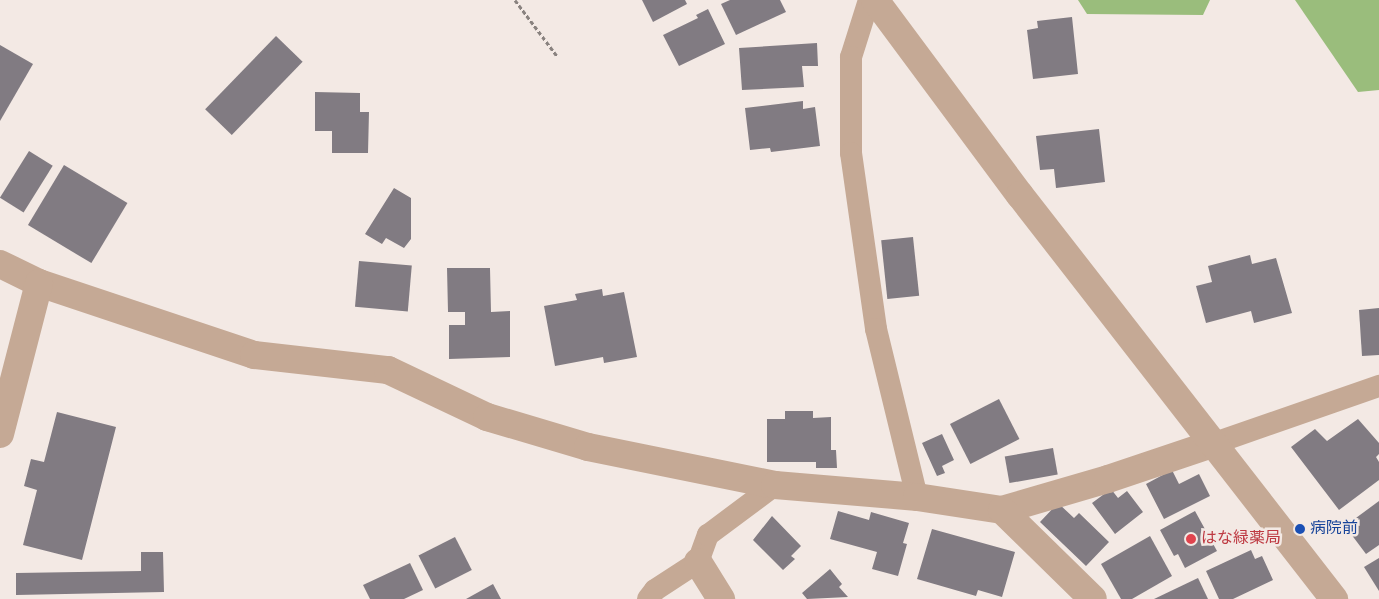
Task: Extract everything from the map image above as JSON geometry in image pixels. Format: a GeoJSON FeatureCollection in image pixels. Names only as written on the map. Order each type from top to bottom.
{"type":"FeatureCollection","features":[{"type":"Feature","properties":{"kind":"street"},"geometry":{"type":"LineString","coordinates":[[875,0],[1020,195],[1215,443],[1334,599]]}},
{"type":"Feature","properties":{"kind":"street"},"geometry":{"type":"LineString","coordinates":[[0,264],[39,283],[254,356],[388,370],[487,417],[588,447],[775,485],[917,497],[1002,510],[1108,479],[1215,443]]}},
{"type":"Feature","properties":{"kind":"street"},"geometry":{"type":"LineString","coordinates":[[0,434],[39,283]]}},
{"type":"Feature","properties":{"kind":"street"},"geometry":{"type":"LineString","coordinates":[[1002,510],[1094,599]]}},
{"type":"Feature","properties":{"kind":"street"},"geometry":{"type":"LineString","coordinates":[[698,562],[721,599]]}},
{"type":"Feature","properties":{"kind":"lane"},"geometry":{"type":"LineString","coordinates":[[869,0],[851,57],[851,153],[876,329],[917,497]]}},
{"type":"Feature","properties":{"kind":"lane"},"geometry":{"type":"LineString","coordinates":[[1215,443],[1379,386]]}},
{"type":"Feature","properties":{"kind":"lane"},"geometry":{"type":"LineString","coordinates":[[648,599],[655,590],[698,562],[708,535],[775,485]]}},
{"type":"Feature","properties":{"kind":"path"},"geometry":{"type":"LineString","coordinates":[[515,0],[557,56]]}},
{"type":"Feature","properties":{"kind":"green space"},"geometry":{"type":"Polygon","coordinates":[[[1078,0],[1210,0],[1203,15],[1087,14],[1078,0]]]}},
{"type":"Feature","properties":{"kind":"green space"},"geometry":{"type":"Polygon","coordinates":[[[1295,0],[1379,0],[1379,90],[1358,92],[1295,0]]]}},
{"type":"Feature","properties":{"kind":"building"},"geometry":{"type":"Polygon","coordinates":[[[642,0],[685,0],[687,4],[653,22],[642,0]]]}},
{"type":"Feature","properties":{"kind":"building"},"geometry":{"type":"Polygon","coordinates":[[[730,0],[780,0],[786,12],[736,35],[721,4],[730,0]]]}},
{"type":"Feature","properties":{"kind":"building"},"geometry":{"type":"Polygon","coordinates":[[[708,9],[725,44],[679,66],[663,35],[698,18],[696,15],[708,9]]]}},
{"type":"Feature","properties":{"kind":"building"},"geometry":{"type":"Polygon","coordinates":[[[1072,17],[1078,74],[1033,79],[1027,30],[1038,28],[1037,21],[1072,17]]]}},
{"type":"Feature","properties":{"kind":"building"},"geometry":{"type":"Polygon","coordinates":[[[276,36],[303,62],[232,135],[205,109],[276,36]]]}},
{"type":"Feature","properties":{"kind":"building"},"geometry":{"type":"Polygon","coordinates":[[[817,43],[818,66],[802,66],[804,87],[742,90],[739,48],[817,43]]]}},
{"type":"Feature","properties":{"kind":"building"},"geometry":{"type":"Polygon","coordinates":[[[0,45],[33,64],[0,121],[0,45]]]}},
{"type":"Feature","properties":{"kind":"building"},"geometry":{"type":"Polygon","coordinates":[[[315,92],[360,93],[360,112],[369,112],[368,153],[332,153],[332,131],[315,131],[315,92]]]}},
{"type":"Feature","properties":{"kind":"building"},"geometry":{"type":"Polygon","coordinates":[[[803,101],[803,109],[815,107],[820,146],[771,152],[770,148],[750,150],[745,108],[803,101]]]}},
{"type":"Feature","properties":{"kind":"building"},"geometry":{"type":"Polygon","coordinates":[[[1099,129],[1105,182],[1056,188],[1054,169],[1040,170],[1036,136],[1099,129]]]}},
{"type":"Feature","properties":{"kind":"building"},"geometry":{"type":"Polygon","coordinates":[[[29,151],[53,166],[24,212],[0,197],[29,151]]]}},
{"type":"Feature","properties":{"kind":"building"},"geometry":{"type":"Polygon","coordinates":[[[64,165],[127,203],[91,263],[28,225],[64,165]]]}},
{"type":"Feature","properties":{"kind":"building"},"geometry":{"type":"Polygon","coordinates":[[[394,188],[411,198],[411,239],[404,248],[386,238],[382,244],[365,234],[394,188]]]}},
{"type":"Feature","properties":{"kind":"building"},"geometry":{"type":"Polygon","coordinates":[[[913,237],[919,296],[887,299],[881,240],[913,237]]]}},
{"type":"Feature","properties":{"kind":"building"},"geometry":{"type":"Polygon","coordinates":[[[1250,255],[1252,264],[1276,258],[1292,313],[1254,323],[1251,311],[1206,323],[1196,286],[1212,282],[1208,266],[1250,255]]]}},
{"type":"Feature","properties":{"kind":"building"},"geometry":{"type":"Polygon","coordinates":[[[359,261],[412,266],[408,311],[355,307],[359,261]]]}},
{"type":"Feature","properties":{"kind":"building"},"geometry":{"type":"Polygon","coordinates":[[[447,268],[490,268],[491,312],[510,311],[510,357],[449,359],[449,325],[465,325],[465,312],[448,312],[447,268]]]}},
{"type":"Feature","properties":{"kind":"building"},"geometry":{"type":"Polygon","coordinates":[[[602,289],[603,296],[624,292],[637,357],[604,363],[603,357],[555,366],[544,306],[577,300],[575,294],[602,289]]]}},
{"type":"Feature","properties":{"kind":"building"},"geometry":{"type":"Polygon","coordinates":[[[1379,308],[1379,355],[1362,356],[1359,310],[1379,308]]]}},
{"type":"Feature","properties":{"kind":"building"},"geometry":{"type":"Polygon","coordinates":[[[999,399],[1019,439],[970,464],[950,424],[999,399]]]}},
{"type":"Feature","properties":{"kind":"building"},"geometry":{"type":"Polygon","coordinates":[[[785,411],[813,411],[813,418],[831,417],[831,450],[836,450],[837,468],[816,468],[816,462],[767,462],[767,419],[785,419],[785,411]]]}},
{"type":"Feature","properties":{"kind":"building"},"geometry":{"type":"Polygon","coordinates":[[[57,412],[116,427],[82,560],[23,545],[37,490],[24,486],[31,459],[44,462],[57,412]]]}},
{"type":"Feature","properties":{"kind":"building"},"geometry":{"type":"Polygon","coordinates":[[[1358,419],[1379,443],[1379,454],[1376,457],[1379,462],[1379,480],[1339,510],[1291,447],[1315,429],[1327,441],[1358,419]]]}},
{"type":"Feature","properties":{"kind":"building"},"geometry":{"type":"Polygon","coordinates":[[[942,434],[954,460],[942,466],[945,473],[937,476],[922,443],[942,434]]]}},
{"type":"Feature","properties":{"kind":"building"},"geometry":{"type":"Polygon","coordinates":[[[1053,448],[1058,475],[1009,483],[1005,457],[1053,448]]]}},
{"type":"Feature","properties":{"kind":"building"},"geometry":{"type":"Polygon","coordinates":[[[1172,470],[1179,484],[1199,474],[1210,496],[1164,519],[1146,484],[1172,470]]]}},
{"type":"Feature","properties":{"kind":"building"},"geometry":{"type":"Polygon","coordinates":[[[1111,489],[1118,498],[1127,491],[1143,512],[1115,534],[1092,503],[1111,489]]]}},
{"type":"Feature","properties":{"kind":"building"},"geometry":{"type":"Polygon","coordinates":[[[1379,501],[1379,545],[1366,554],[1345,526],[1379,501]]]}},
{"type":"Feature","properties":{"kind":"building"},"geometry":{"type":"Polygon","coordinates":[[[1058,503],[1074,518],[1079,513],[1109,542],[1086,566],[1040,522],[1058,503]]]}},
{"type":"Feature","properties":{"kind":"building"},"geometry":{"type":"Polygon","coordinates":[[[838,511],[869,520],[871,512],[909,523],[903,543],[907,544],[898,576],[872,569],[877,552],[830,539],[838,511]]]}},
{"type":"Feature","properties":{"kind":"building"},"geometry":{"type":"Polygon","coordinates":[[[1195,511],[1217,551],[1185,568],[1178,554],[1174,556],[1160,530],[1195,511]]]}},
{"type":"Feature","properties":{"kind":"building"},"geometry":{"type":"Polygon","coordinates":[[[772,516],[801,546],[791,556],[795,559],[783,570],[753,540],[772,516]]]}},
{"type":"Feature","properties":{"kind":"building"},"geometry":{"type":"Polygon","coordinates":[[[932,529],[1015,552],[1002,597],[978,590],[976,596],[917,579],[932,529]]]}},
{"type":"Feature","properties":{"kind":"building"},"geometry":{"type":"Polygon","coordinates":[[[1150,536],[1172,576],[1132,599],[1121,599],[1101,564],[1150,536]]]}},
{"type":"Feature","properties":{"kind":"building"},"geometry":{"type":"Polygon","coordinates":[[[455,537],[472,570],[435,589],[418,556],[455,537]]]}},
{"type":"Feature","properties":{"kind":"building"},"geometry":{"type":"Polygon","coordinates":[[[1251,550],[1255,559],[1262,556],[1273,580],[1233,599],[1219,599],[1206,571],[1251,550]]]}},
{"type":"Feature","properties":{"kind":"building"},"geometry":{"type":"Polygon","coordinates":[[[141,552],[163,552],[164,592],[16,595],[16,573],[141,571],[141,552]]]}},
{"type":"Feature","properties":{"kind":"building"},"geometry":{"type":"Polygon","coordinates":[[[1379,558],[1379,591],[1364,567],[1379,558]]]}},
{"type":"Feature","properties":{"kind":"building"},"geometry":{"type":"Polygon","coordinates":[[[410,563],[423,590],[404,599],[370,599],[363,585],[410,563]]]}},
{"type":"Feature","properties":{"kind":"building"},"geometry":{"type":"Polygon","coordinates":[[[830,569],[842,584],[839,587],[848,597],[807,599],[802,593],[830,569]]]}},
{"type":"Feature","properties":{"kind":"building"},"geometry":{"type":"Polygon","coordinates":[[[1198,578],[1208,599],[1154,599],[1198,578]]]}},
{"type":"Feature","properties":{"kind":"building"},"geometry":{"type":"Polygon","coordinates":[[[493,584],[501,599],[466,599],[493,584]]]}},
{"type":"Feature","properties":{"kind":"place","name":"病院前"},"geometry":{"type":"Point","coordinates":[1300,529]}},
{"type":"Feature","properties":{"kind":"place","name":"はな緑薬局"},"geometry":{"type":"Point","coordinates":[1191,539]}}]}
